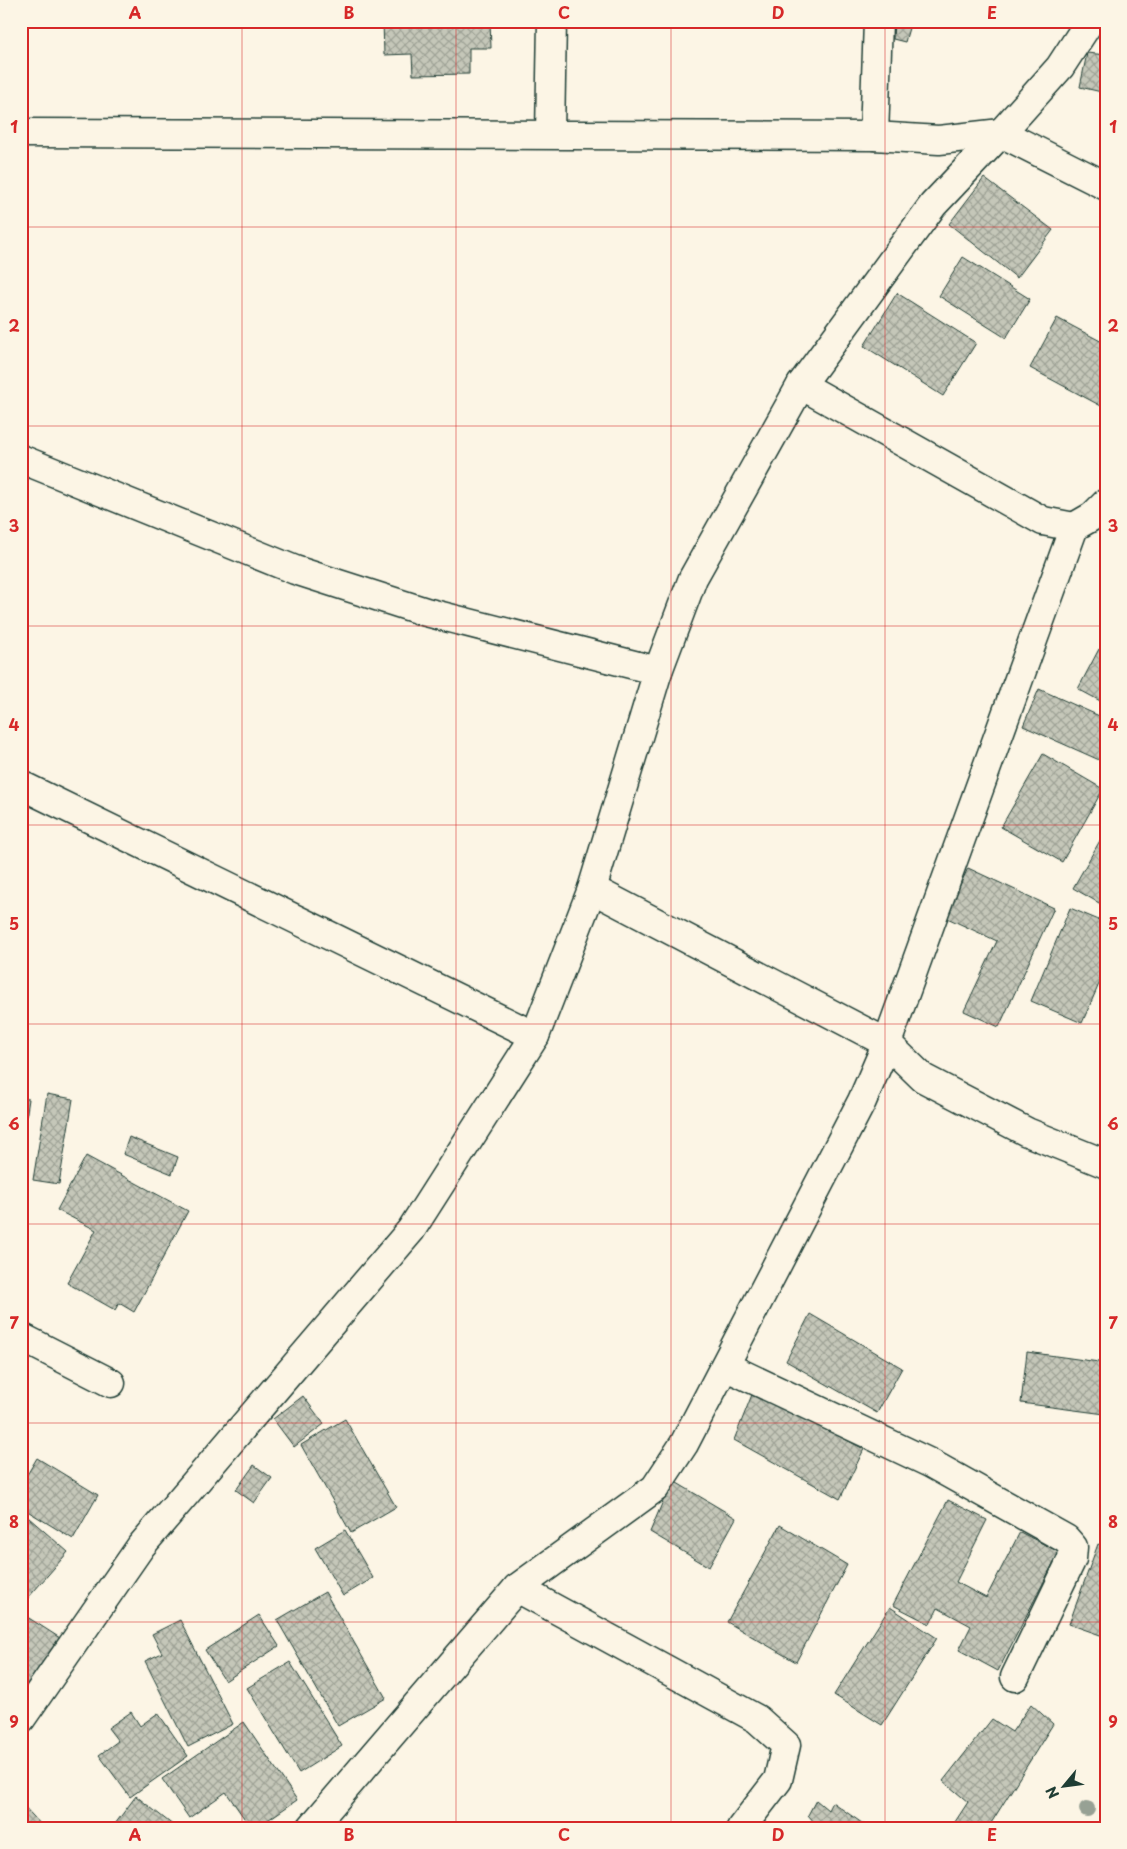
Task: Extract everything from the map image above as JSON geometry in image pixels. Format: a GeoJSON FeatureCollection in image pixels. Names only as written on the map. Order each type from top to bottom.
{"type":"FeatureCollection","features":[{"type":"Feature","properties":{"kind":"street"},"geometry":{"type":"LineString","coordinates":[[550,134],[552,21]]}},
{"type":"Feature","properties":{"kind":"street"},"geometry":{"type":"LineString","coordinates":[[874,136],[878,21]]}},
{"type":"Feature","properties":{"kind":"street"},"geometry":{"type":"LineString","coordinates":[[21,1719],[141,1546],[411,1230],[535,1036],[592,890],[658,672],[694,578],[801,385],[933,205],[1060,67],[1090,21]]}},
{"type":"Feature","properties":{"kind":"street"},"geometry":{"type":"LineString","coordinates":[[21,134],[874,136],[938,140],[1001,133],[1106,186]]}},
{"type":"Feature","properties":{"kind":"street"},"geometry":{"type":"LineString","coordinates":[[801,385],[1043,522],[1074,527],[1093,516],[1106,503]]}},
{"type":"Feature","properties":{"kind":"street"},"geometry":{"type":"LineString","coordinates":[[21,459],[295,570],[426,612],[658,672]]}},
{"type":"Feature","properties":{"kind":"street"},"geometry":{"type":"LineString","coordinates":[[311,1828],[517,1588],[655,1488],[684,1444],[862,1101],[887,1042],[1074,527]]}},
{"type":"Feature","properties":{"kind":"street"},"geometry":{"type":"LineString","coordinates":[[21,786],[535,1036]]}},
{"type":"Feature","properties":{"kind":"street"},"geometry":{"type":"LineString","coordinates":[[592,890],[887,1042],[923,1078],[1026,1132],[1106,1164]]}},
{"type":"Feature","properties":{"kind":"street"},"geometry":{"type":"LineString","coordinates":[[21,1337],[111,1383]]}},
{"type":"Feature","properties":{"kind":"street"},"geometry":{"type":"LineString","coordinates":[[724,1366],[930,1463],[1066,1539],[1073,1547],[1072,1558],[1015,1677]]}},
{"type":"Feature","properties":{"kind":"street"},"geometry":{"type":"LineString","coordinates":[[517,1588],[756,1718],[786,1745],[778,1780],[741,1828]]}},
{"type":"Feature","properties":{"kind":"building"},"geometry":{"type":"Polygon","coordinates":[[[383,21],[490,21],[491,48],[469,48],[469,74],[413,75],[412,54],[384,55],[383,21]]]}},
{"type":"Feature","properties":{"kind":"building"},"geometry":{"type":"Polygon","coordinates":[[[894,21],[911,21],[905,42],[893,39],[894,21]]]}},
{"type":"Feature","properties":{"kind":"building"},"geometry":{"type":"Polygon","coordinates":[[[1087,53],[1106,55],[1106,93],[1080,87],[1087,53]]]}},
{"type":"Feature","properties":{"kind":"building"},"geometry":{"type":"Polygon","coordinates":[[[984,178],[1053,230],[1017,278],[949,224],[984,178]]]}},
{"type":"Feature","properties":{"kind":"building"},"geometry":{"type":"Polygon","coordinates":[[[963,257],[1030,299],[1006,338],[939,296],[963,257]]]}},
{"type":"Feature","properties":{"kind":"building"},"geometry":{"type":"Polygon","coordinates":[[[897,293],[976,343],[943,396],[864,346],[897,293]]]}},
{"type":"Feature","properties":{"kind":"building"},"geometry":{"type":"Polygon","coordinates":[[[1057,318],[1106,344],[1106,402],[1103,407],[1030,368],[1057,318]]]}},
{"type":"Feature","properties":{"kind":"building"},"geometry":{"type":"Polygon","coordinates":[[[1099,649],[1106,653],[1106,704],[1078,689],[1099,649]]]}},
{"type":"Feature","properties":{"kind":"building"},"geometry":{"type":"Polygon","coordinates":[[[1039,689],[1106,719],[1106,763],[1023,726],[1039,689]]]}},
{"type":"Feature","properties":{"kind":"building"},"geometry":{"type":"Polygon","coordinates":[[[1043,754],[1103,789],[1062,862],[1001,827],[1043,754]]]}},
{"type":"Feature","properties":{"kind":"building"},"geometry":{"type":"Polygon","coordinates":[[[1106,830],[1106,907],[1073,888],[1106,830]]]}},
{"type":"Feature","properties":{"kind":"building"},"geometry":{"type":"Polygon","coordinates":[[[968,868],[1054,908],[999,1027],[964,1011],[997,941],[945,917],[968,868]]]}},
{"type":"Feature","properties":{"kind":"building"},"geometry":{"type":"Polygon","coordinates":[[[1070,908],[1106,923],[1106,968],[1082,1023],[1031,1001],[1070,908]]]}},
{"type":"Feature","properties":{"kind":"building"},"geometry":{"type":"Polygon","coordinates":[[[47,1094],[73,1099],[59,1184],[33,1180],[47,1094]]]}},
{"type":"Feature","properties":{"kind":"building"},"geometry":{"type":"Polygon","coordinates":[[[21,1098],[29,1099],[21,1152],[21,1098]]]}},
{"type":"Feature","properties":{"kind":"building"},"geometry":{"type":"Polygon","coordinates":[[[129,1137],[178,1157],[172,1174],[123,1154],[129,1137]]]}},
{"type":"Feature","properties":{"kind":"building"},"geometry":{"type":"Polygon","coordinates":[[[86,1156],[188,1211],[134,1312],[119,1303],[115,1310],[67,1283],[96,1230],[57,1210],[86,1156]]]}},
{"type":"Feature","properties":{"kind":"building"},"geometry":{"type":"Polygon","coordinates":[[[21,1159],[27,1160],[21,1181],[21,1159]]]}},
{"type":"Feature","properties":{"kind":"building"},"geometry":{"type":"Polygon","coordinates":[[[810,1314],[902,1368],[877,1413],[786,1361],[810,1314]]]}},
{"type":"Feature","properties":{"kind":"building"},"geometry":{"type":"Polygon","coordinates":[[[1027,1352],[1106,1363],[1105,1414],[1021,1403],[1027,1352]]]}},
{"type":"Feature","properties":{"kind":"building"},"geometry":{"type":"Polygon","coordinates":[[[753,1392],[864,1449],[840,1499],[734,1440],[753,1392]]]}},
{"type":"Feature","properties":{"kind":"building"},"geometry":{"type":"Polygon","coordinates":[[[303,1396],[324,1424],[294,1447],[273,1419],[303,1396]]]}},
{"type":"Feature","properties":{"kind":"building"},"geometry":{"type":"Polygon","coordinates":[[[345,1419],[396,1507],[351,1533],[301,1445],[345,1419]]]}},
{"type":"Feature","properties":{"kind":"building"},"geometry":{"type":"Polygon","coordinates":[[[37,1458],[98,1495],[73,1539],[21,1507],[21,1485],[37,1458]]]}},
{"type":"Feature","properties":{"kind":"building"},"geometry":{"type":"Polygon","coordinates":[[[254,1465],[272,1478],[254,1503],[236,1490],[254,1465]]]}},
{"type":"Feature","properties":{"kind":"building"},"geometry":{"type":"Polygon","coordinates":[[[672,1480],[736,1518],[709,1567],[650,1532],[672,1480]]]}},
{"type":"Feature","properties":{"kind":"building"},"geometry":{"type":"Polygon","coordinates":[[[948,1500],[987,1520],[956,1582],[986,1598],[1020,1532],[1059,1552],[998,1671],[959,1650],[971,1626],[938,1608],[930,1624],[893,1605],[948,1500]]]}},
{"type":"Feature","properties":{"kind":"building"},"geometry":{"type":"Polygon","coordinates":[[[21,1511],[68,1552],[21,1606],[21,1511]]]}},
{"type":"Feature","properties":{"kind":"building"},"geometry":{"type":"Polygon","coordinates":[[[780,1525],[847,1565],[796,1662],[727,1622],[780,1525]]]}},
{"type":"Feature","properties":{"kind":"building"},"geometry":{"type":"Polygon","coordinates":[[[345,1530],[373,1578],[343,1596],[315,1548],[345,1530]]]}},
{"type":"Feature","properties":{"kind":"building"},"geometry":{"type":"Polygon","coordinates":[[[1098,1544],[1106,1547],[1106,1637],[1069,1624],[1098,1544]]]}},
{"type":"Feature","properties":{"kind":"building"},"geometry":{"type":"Polygon","coordinates":[[[325,1592],[386,1698],[338,1726],[277,1620],[325,1592]]]}},
{"type":"Feature","properties":{"kind":"building"},"geometry":{"type":"Polygon","coordinates":[[[890,1607],[937,1638],[882,1725],[834,1695],[890,1607]]]}},
{"type":"Feature","properties":{"kind":"building"},"geometry":{"type":"Polygon","coordinates":[[[21,1613],[60,1638],[21,1700],[21,1613]]]}},
{"type":"Feature","properties":{"kind":"building"},"geometry":{"type":"Polygon","coordinates":[[[259,1615],[279,1646],[225,1681],[205,1650],[259,1615]]]}},
{"type":"Feature","properties":{"kind":"building"},"geometry":{"type":"Polygon","coordinates":[[[180,1620],[233,1724],[188,1747],[145,1661],[162,1653],[152,1634],[180,1620]]]}},
{"type":"Feature","properties":{"kind":"building"},"geometry":{"type":"Polygon","coordinates":[[[290,1662],[342,1746],[299,1773],[247,1688],[290,1662]]]}},
{"type":"Feature","properties":{"kind":"building"},"geometry":{"type":"Polygon","coordinates":[[[1031,1704],[1053,1724],[988,1828],[951,1828],[968,1802],[943,1781],[992,1719],[1012,1732],[1031,1704]]]}},
{"type":"Feature","properties":{"kind":"building"},"geometry":{"type":"Polygon","coordinates":[[[131,1712],[140,1726],[158,1713],[188,1756],[130,1797],[99,1755],[118,1741],[108,1728],[131,1712]]]}},
{"type":"Feature","properties":{"kind":"building"},"geometry":{"type":"Polygon","coordinates":[[[244,1722],[297,1800],[256,1828],[251,1828],[226,1792],[189,1818],[162,1779],[244,1722]]]}},
{"type":"Feature","properties":{"kind":"building"},"geometry":{"type":"Polygon","coordinates":[[[136,1796],[174,1826],[173,1828],[112,1828],[136,1796]]]}},
{"type":"Feature","properties":{"kind":"building"},"geometry":{"type":"Polygon","coordinates":[[[816,1800],[828,1810],[832,1802],[869,1828],[811,1828],[814,1822],[808,1815],[816,1800]]]}},
{"type":"Feature","properties":{"kind":"building"},"geometry":{"type":"Polygon","coordinates":[[[21,1803],[44,1828],[21,1828],[21,1803]]]}}]}
